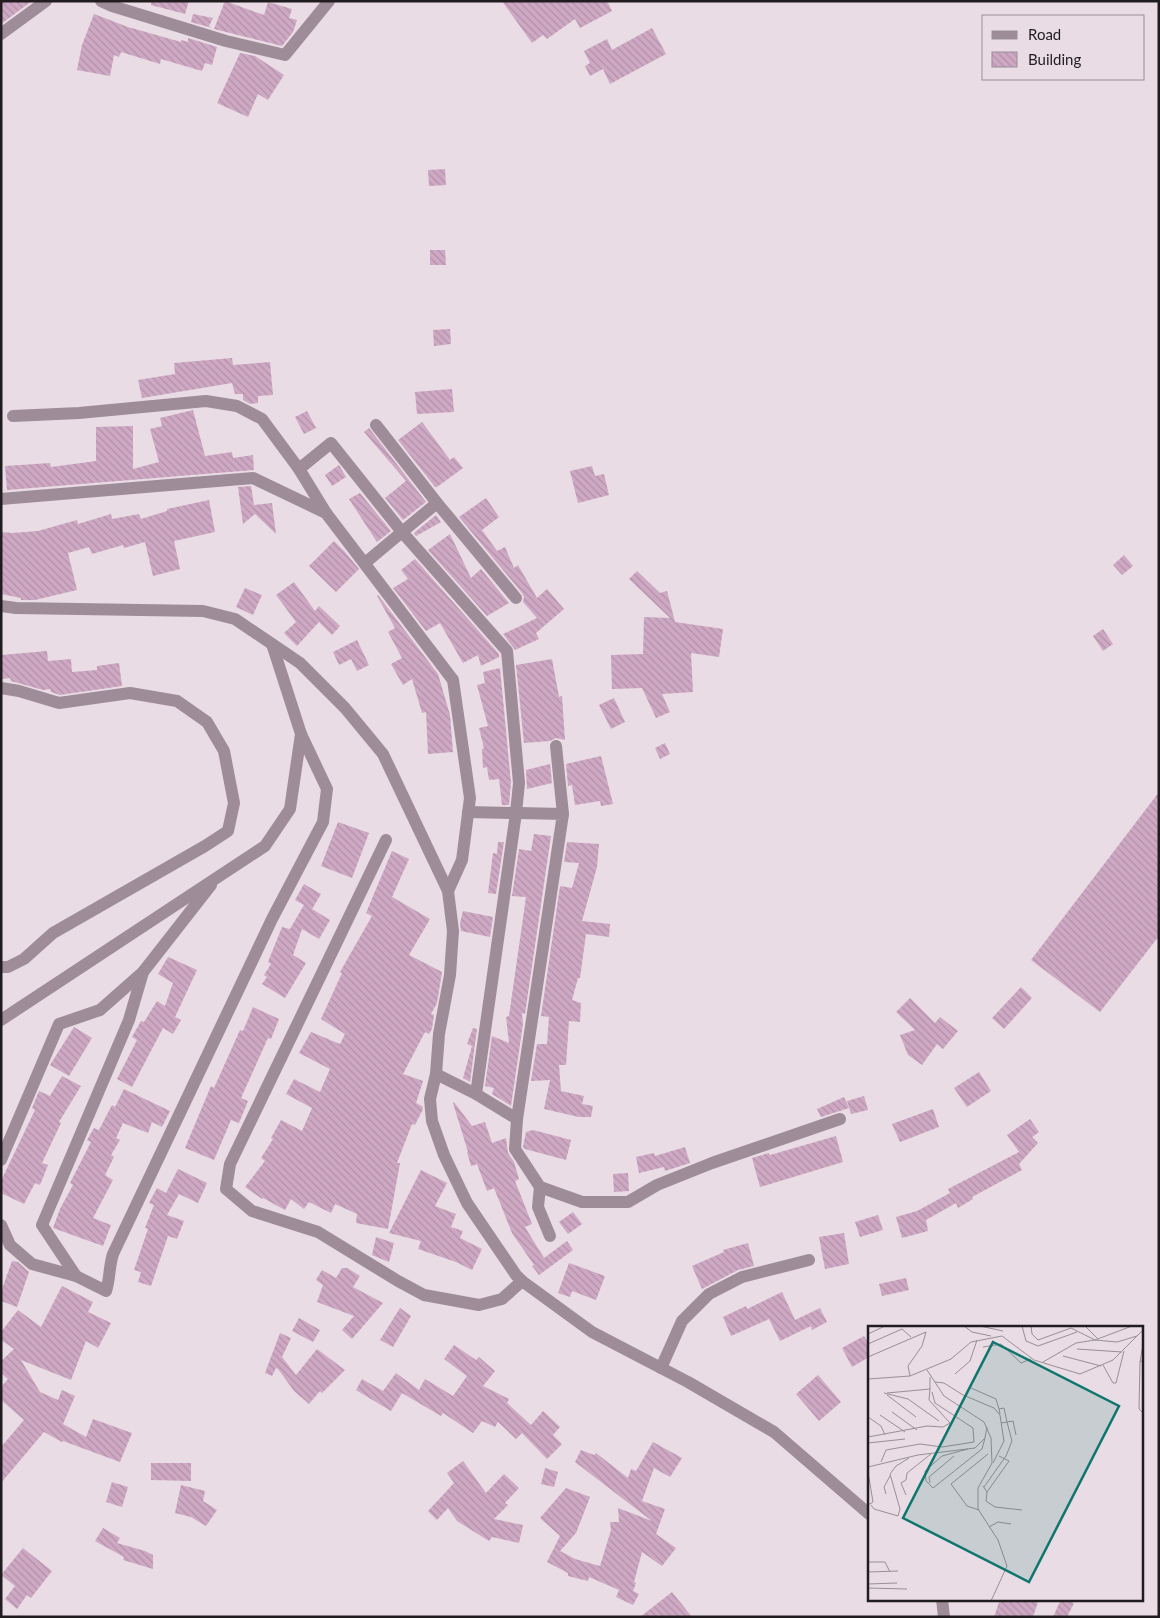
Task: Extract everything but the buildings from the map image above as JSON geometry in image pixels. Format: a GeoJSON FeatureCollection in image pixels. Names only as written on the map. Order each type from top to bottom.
{"type":"FeatureCollection","features":[{"type":"Feature","properties":{"kind":"street"},"geometry":{"type":"LineString","coordinates":[[1,34],[46,1]]}},
{"type":"Feature","properties":{"kind":"street"},"geometry":{"type":"LineString","coordinates":[[101,1],[226,41],[285,55],[330,1]]}},
{"type":"Feature","properties":{"kind":"street"},"geometry":{"type":"LineString","coordinates":[[13,416],[79,413],[206,400],[237,406],[262,419],[299,469],[326,513],[453,680],[470,798],[462,860],[448,892]]}},
{"type":"Feature","properties":{"kind":"street"},"geometry":{"type":"LineString","coordinates":[[376,425],[437,503],[516,598]]}},
{"type":"Feature","properties":{"kind":"street"},"geometry":{"type":"LineString","coordinates":[[299,469],[330,443],[402,532],[507,652],[519,783],[476,1094]]}},
{"type":"Feature","properties":{"kind":"street"},"geometry":{"type":"LineString","coordinates":[[1,499],[253,478],[326,513]]}},
{"type":"Feature","properties":{"kind":"street"},"geometry":{"type":"LineString","coordinates":[[364,563],[437,503]]}},
{"type":"Feature","properties":{"kind":"street"},"geometry":{"type":"LineString","coordinates":[[1,606],[16,608],[203,611],[235,619],[300,663],[345,708],[383,754],[448,892],[453,931],[450,976],[439,1034],[436,1074],[430,1099],[432,1121],[444,1155],[467,1203],[522,1281],[592,1332],[733,1406],[774,1432],[868,1513]]}},
{"type":"Feature","properties":{"kind":"street"},"geometry":{"type":"LineString","coordinates":[[1,1225],[10,1245],[32,1264],[76,1276],[106,1291],[113,1254],[272,919],[323,822],[327,789],[301,734],[272,644]]}},
{"type":"Feature","properties":{"kind":"street"},"geometry":{"type":"LineString","coordinates":[[1,688],[19,691],[59,704],[130,693],[177,701],[206,722],[224,752],[234,804],[228,831],[54,933],[24,959],[8,967],[1,967]]}},
{"type":"Feature","properties":{"kind":"street"},"geometry":{"type":"LineString","coordinates":[[1,1020],[265,846],[290,809],[301,734]]}},
{"type":"Feature","properties":{"kind":"street"},"geometry":{"type":"LineString","coordinates":[[556,746],[563,814],[517,1119],[515,1149],[540,1187],[582,1202],[628,1202],[666,1181],[712,1163],[840,1119]]}},
{"type":"Feature","properties":{"kind":"street"},"geometry":{"type":"LineString","coordinates":[[468,812],[563,814]]}},
{"type":"Feature","properties":{"kind":"street"},"geometry":{"type":"LineString","coordinates":[[386,840],[230,1164],[226,1189],[252,1211],[318,1232],[424,1295],[479,1305],[502,1299],[522,1281]]}},
{"type":"Feature","properties":{"kind":"street"},"geometry":{"type":"LineString","coordinates":[[1,1160],[59,1024],[100,1010],[143,972],[217,877]]}},
{"type":"Feature","properties":{"kind":"street"},"geometry":{"type":"LineString","coordinates":[[76,1276],[42,1225],[129,1020],[143,972]]}},
{"type":"Feature","properties":{"kind":"street"},"geometry":{"type":"LineString","coordinates":[[436,1074],[476,1094],[517,1119]]}},
{"type":"Feature","properties":{"kind":"street"},"geometry":{"type":"LineString","coordinates":[[540,1187],[538,1207],[550,1236]]}},
{"type":"Feature","properties":{"kind":"street"},"geometry":{"type":"LineString","coordinates":[[662,1368],[682,1321],[709,1294],[742,1277],[809,1260]]}},
{"type":"Feature","properties":{"kind":"street"},"geometry":{"type":"LineString","coordinates":[[942,1600],[944,1617]]}}]}
